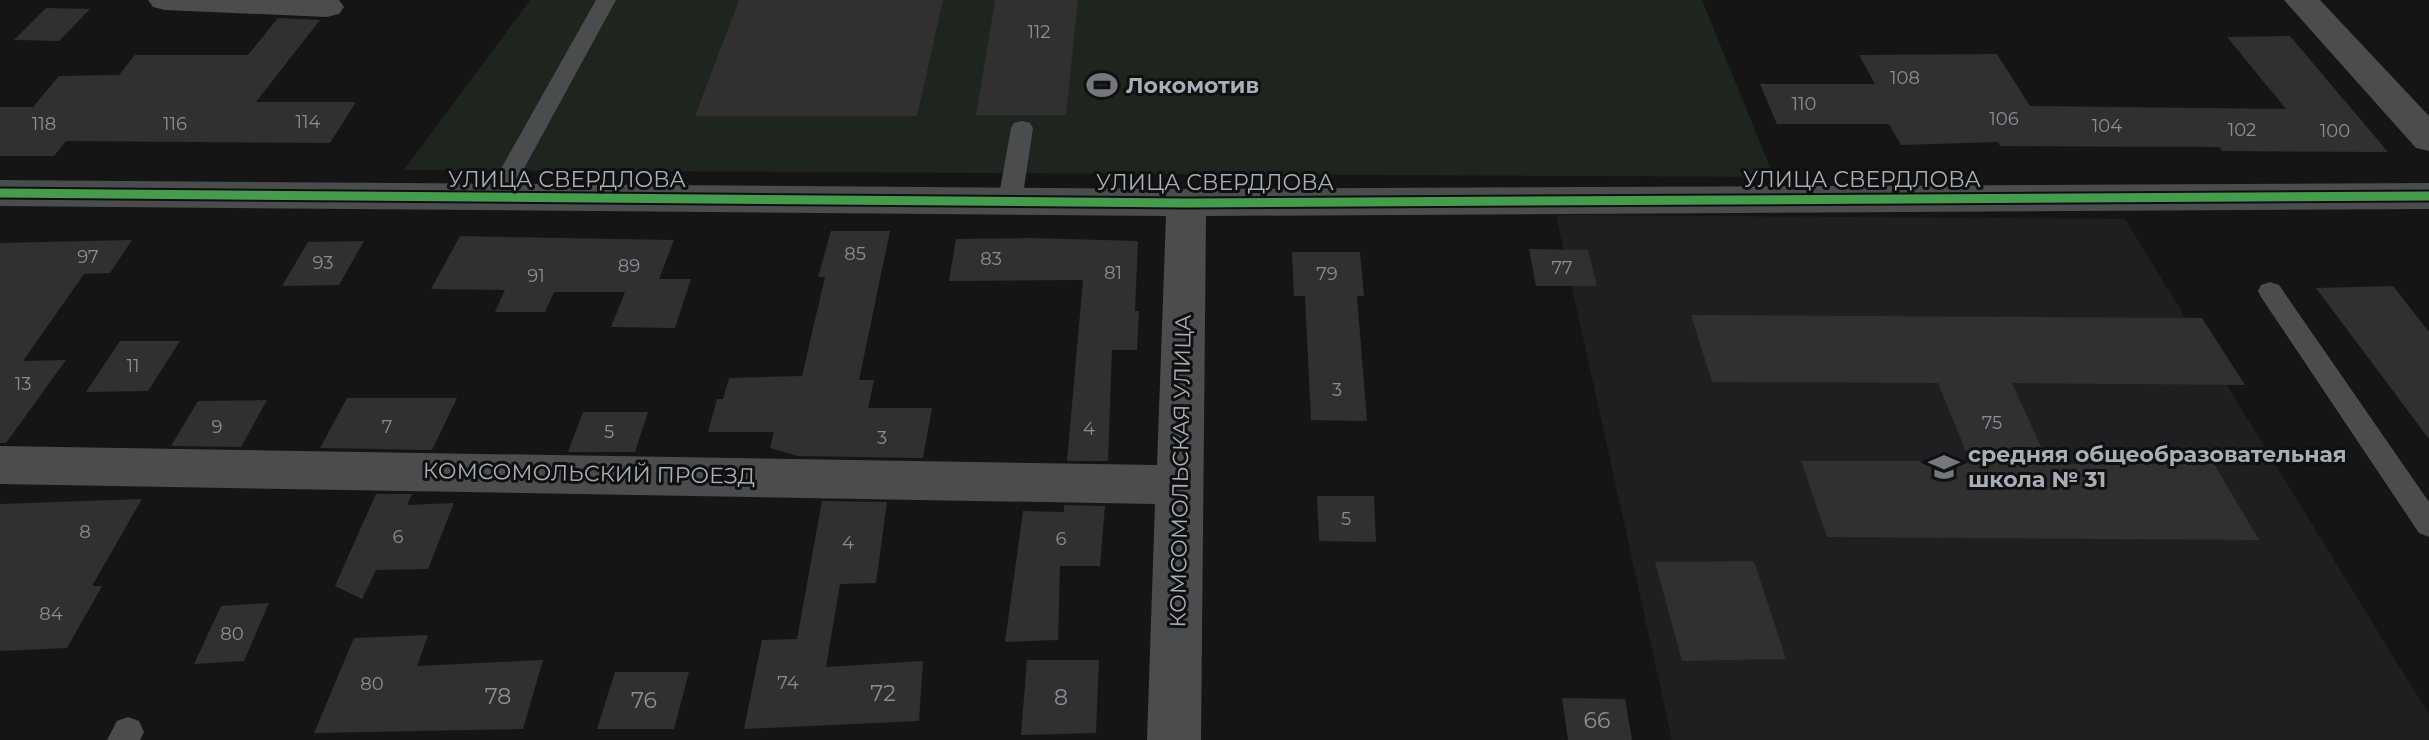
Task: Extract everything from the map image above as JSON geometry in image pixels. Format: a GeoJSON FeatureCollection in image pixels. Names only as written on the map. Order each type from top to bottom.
{"type":"FeatureCollection","features":[{"type":"Feature","properties":{"kind":"street"},"geometry":{"type":"LineString","coordinates":[[165,0],[327,7]]}},
{"type":"Feature","properties":{"kind":"street"},"geometry":{"type":"LineString","coordinates":[[2301,0],[2429,139]]}},
{"type":"Feature","properties":{"kind":"street","name":"УЛИЦА СВЕРДЛОВА"},"geometry":{"type":"LineString","coordinates":[[0,193],[1186,203],[2429,196]]}},
{"type":"Feature","properties":{"kind":"street","name":"КОМСОМОЛЬСКАЯ УЛИЦА"},"geometry":{"type":"LineString","coordinates":[[1174,740],[1186,203]]}},
{"type":"Feature","properties":{"kind":"street","name":"КОМСОМОЛЬСКИЙ ПРОЕЗД"},"geometry":{"type":"LineString","coordinates":[[0,465],[1179,485]]}},
{"type":"Feature","properties":{"kind":"lane"},"geometry":{"type":"LineString","coordinates":[[496,199],[606,0]]}},
{"type":"Feature","properties":{"kind":"lane"},"geometry":{"type":"LineString","coordinates":[[1010,201],[1022,128]]}},
{"type":"Feature","properties":{"kind":"lane"},"geometry":{"type":"LineString","coordinates":[[2270,291],[2429,525]]}},
{"type":"Feature","properties":{"kind":"shaded area","name":"Локомотив"},"geometry":{"type":"Polygon","coordinates":[[[530,0],[1702,0],[1774,177],[404,170],[530,0]]]}},
{"type":"Feature","properties":{"kind":"shaded area","name":"средняя общеобразовательная школа № 31"},"geometry":{"type":"Polygon","coordinates":[[[1556,215],[2125,219],[2429,715],[2429,740],[1672,740],[1556,215]]]}},
{"type":"Feature","properties":{"kind":"building"},"geometry":{"type":"Polygon","coordinates":[[[739,0],[943,0],[917,116],[695,116],[739,0]]]}},
{"type":"Feature","properties":{"kind":"building"},"geometry":{"type":"Polygon","coordinates":[[[995,0],[1078,0],[1066,115],[976,115],[995,0]]]}},
{"type":"Feature","properties":{"kind":"building"},"geometry":{"type":"Polygon","coordinates":[[[46,8],[90,9],[59,41],[14,40],[46,8]]]}},
{"type":"Feature","properties":{"kind":"building"},"geometry":{"type":"Polygon","coordinates":[[[278,18],[320,20],[256,102],[356,102],[330,143],[66,141],[54,156],[0,156],[0,107],[33,107],[59,76],[119,75],[135,55],[248,55],[278,18]]]}},
{"type":"Feature","properties":{"kind":"building"},"geometry":{"type":"Polygon","coordinates":[[[2290,36],[2388,152],[2000,146],[1998,142],[1901,145],[1889,124],[1777,124],[1760,84],[1875,84],[1859,55],[1997,54],[2030,106],[2286,109],[2227,37],[2290,36]]]}},
{"type":"Feature","properties":{"kind":"building"},"geometry":{"type":"Polygon","coordinates":[[[831,231],[890,231],[859,380],[874,380],[868,408],[932,408],[923,458],[798,456],[770,448],[774,432],[708,432],[717,399],[723,399],[729,378],[802,376],[825,277],[818,277],[831,231]]]}},
{"type":"Feature","properties":{"kind":"building"},"geometry":{"type":"Polygon","coordinates":[[[460,236],[674,240],[659,279],[691,279],[675,328],[611,327],[625,292],[554,292],[545,312],[495,312],[505,290],[431,289],[460,236]]]}},
{"type":"Feature","properties":{"kind":"building"},"geometry":{"type":"Polygon","coordinates":[[[956,239],[1138,241],[1137,350],[1112,350],[1108,461],[1067,461],[1083,280],[949,281],[956,239]]]}},
{"type":"Feature","properties":{"kind":"building"},"geometry":{"type":"Polygon","coordinates":[[[132,240],[110,273],[84,274],[23,361],[66,360],[6,443],[0,443],[0,243],[132,240]]]}},
{"type":"Feature","properties":{"kind":"building"},"geometry":{"type":"Polygon","coordinates":[[[364,241],[339,285],[282,286],[308,242],[364,241]]]}},
{"type":"Feature","properties":{"kind":"building"},"geometry":{"type":"Polygon","coordinates":[[[1529,249],[1588,250],[1597,286],[1536,286],[1529,249]]]}},
{"type":"Feature","properties":{"kind":"building"},"geometry":{"type":"Polygon","coordinates":[[[1292,252],[1360,252],[1364,296],[1357,296],[1367,421],[1311,420],[1305,296],[1294,296],[1292,252]]]}},
{"type":"Feature","properties":{"kind":"building"},"geometry":{"type":"Polygon","coordinates":[[[2393,286],[2429,332],[2429,439],[2316,288],[2393,286]]]}},
{"type":"Feature","properties":{"kind":"building"},"geometry":{"type":"Polygon","coordinates":[[[1691,315],[2202,318],[2245,385],[2012,383],[2049,464],[2214,464],[2259,540],[1827,537],[1801,461],[1970,461],[1938,383],[1712,382],[1691,315]]]}},
{"type":"Feature","properties":{"kind":"building"},"geometry":{"type":"Polygon","coordinates":[[[120,341],[180,341],[148,391],[86,392],[120,341]]]}},
{"type":"Feature","properties":{"kind":"building"},"geometry":{"type":"Polygon","coordinates":[[[347,398],[457,398],[432,450],[320,448],[347,398]]]}},
{"type":"Feature","properties":{"kind":"building"},"geometry":{"type":"Polygon","coordinates":[[[267,400],[241,447],[171,446],[198,401],[267,400]]]}},
{"type":"Feature","properties":{"kind":"building"},"geometry":{"type":"Polygon","coordinates":[[[583,412],[648,412],[635,452],[568,452],[583,412]]]}},
{"type":"Feature","properties":{"kind":"building"},"geometry":{"type":"Polygon","coordinates":[[[376,494],[412,494],[407,505],[454,503],[428,569],[376,570],[362,599],[335,586],[376,494]]]}},
{"type":"Feature","properties":{"kind":"building"},"geometry":{"type":"Polygon","coordinates":[[[1317,496],[1374,496],[1376,542],[1319,541],[1317,496]]]}},
{"type":"Feature","properties":{"kind":"building"},"geometry":{"type":"Polygon","coordinates":[[[142,499],[92,586],[102,586],[67,648],[0,651],[0,504],[142,499]]]}},
{"type":"Feature","properties":{"kind":"building"},"geometry":{"type":"Polygon","coordinates":[[[822,501],[887,502],[876,583],[840,584],[826,667],[923,661],[919,721],[744,729],[762,640],[797,639],[822,501]]]}},
{"type":"Feature","properties":{"kind":"building"},"geometry":{"type":"Polygon","coordinates":[[[1064,505],[1105,506],[1100,566],[1060,566],[1058,640],[1005,642],[1023,511],[1064,512],[1064,505]]]}},
{"type":"Feature","properties":{"kind":"building"},"geometry":{"type":"Polygon","coordinates":[[[1754,561],[1786,659],[1682,661],[1655,562],[1754,561]]]}},
{"type":"Feature","properties":{"kind":"building"},"geometry":{"type":"Polygon","coordinates":[[[269,603],[244,661],[194,664],[221,606],[269,603]]]}},
{"type":"Feature","properties":{"kind":"building"},"geometry":{"type":"Polygon","coordinates":[[[428,635],[417,666],[543,660],[523,729],[314,733],[354,638],[428,635]]]}},
{"type":"Feature","properties":{"kind":"building"},"geometry":{"type":"Polygon","coordinates":[[[1027,660],[1099,660],[1096,733],[1021,735],[1027,660]]]}},
{"type":"Feature","properties":{"kind":"building"},"geometry":{"type":"Polygon","coordinates":[[[615,672],[689,672],[674,729],[597,729],[615,672]]]}},
{"type":"Feature","properties":{"kind":"building"},"geometry":{"type":"Polygon","coordinates":[[[1562,698],[1625,699],[1632,740],[1568,740],[1562,698]]]}},
{"type":"Feature","properties":{"kind":"cycle path"},"geometry":{"type":"LineString","coordinates":[[0,193],[1186,203],[2429,196]]}},
{"type":"Feature","properties":{"kind":"place","name":"Локомотив"},"geometry":{"type":"Point","coordinates":[1102,85]}},
{"type":"Feature","properties":{"kind":"place","name":"средняя общеобразовательная школа № 31"},"geometry":{"type":"Point","coordinates":[1944,467]}}]}
